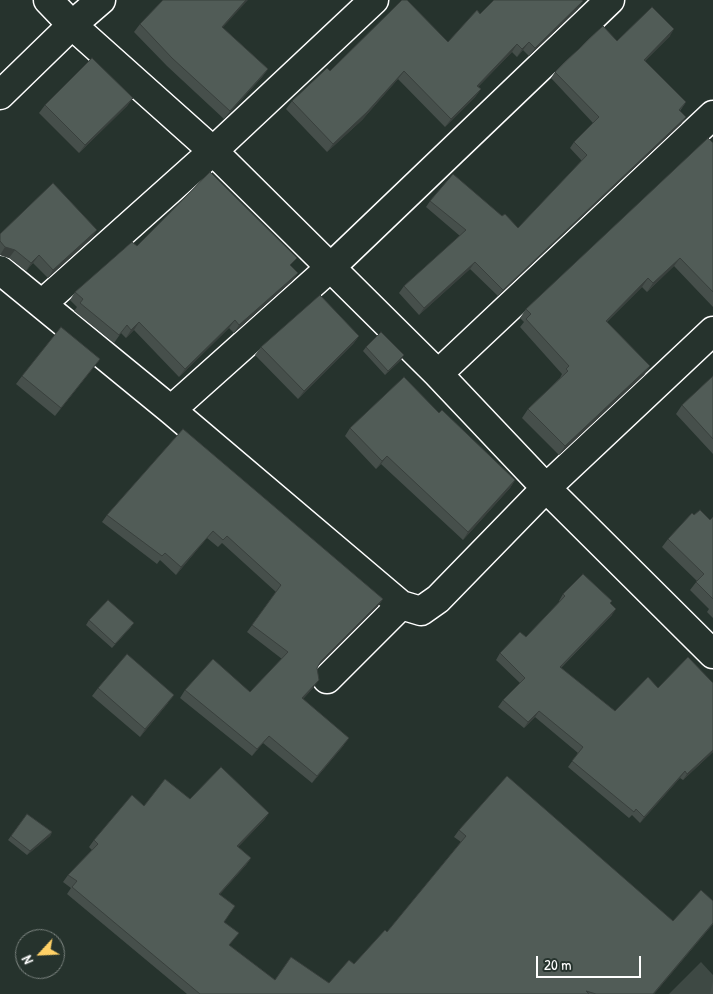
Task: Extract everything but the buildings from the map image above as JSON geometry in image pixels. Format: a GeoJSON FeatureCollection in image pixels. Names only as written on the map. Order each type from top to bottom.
{"type":"FeatureCollection","features":[{"type":"Feature","properties":{"kind":"street"},"geometry":{"type":"LineString","coordinates":[[48,0],[72,25],[213,151],[331,267],[438,374],[546,488],[713,654]]}},
{"type":"Feature","properties":{"kind":"street"},"geometry":{"type":"LineString","coordinates":[[0,95],[72,25],[101,0]]}},
{"type":"Feature","properties":{"kind":"street"},"geometry":{"type":"LineString","coordinates":[[43,303],[213,151],[374,0]]}},
{"type":"Feature","properties":{"kind":"street"},"geometry":{"type":"LineString","coordinates":[[171,410],[331,267],[610,0]]}},
{"type":"Feature","properties":{"kind":"street"},"geometry":{"type":"LineString","coordinates":[[438,374],[713,116]]}},
{"type":"Feature","properties":{"kind":"street"},"geometry":{"type":"LineString","coordinates":[[0,270],[43,303],[401,605],[421,611],[438,599],[546,488],[713,331]]}},
{"type":"Feature","properties":{"kind":"street"},"geometry":{"type":"LineString","coordinates":[[327,679],[401,605]]}},
{"type":"Feature","properties":{"kind":"shaded area"},"geometry":{"type":"Polygon","coordinates":[[[701,962],[713,975],[713,994],[669,994],[701,962]]]}}]}
